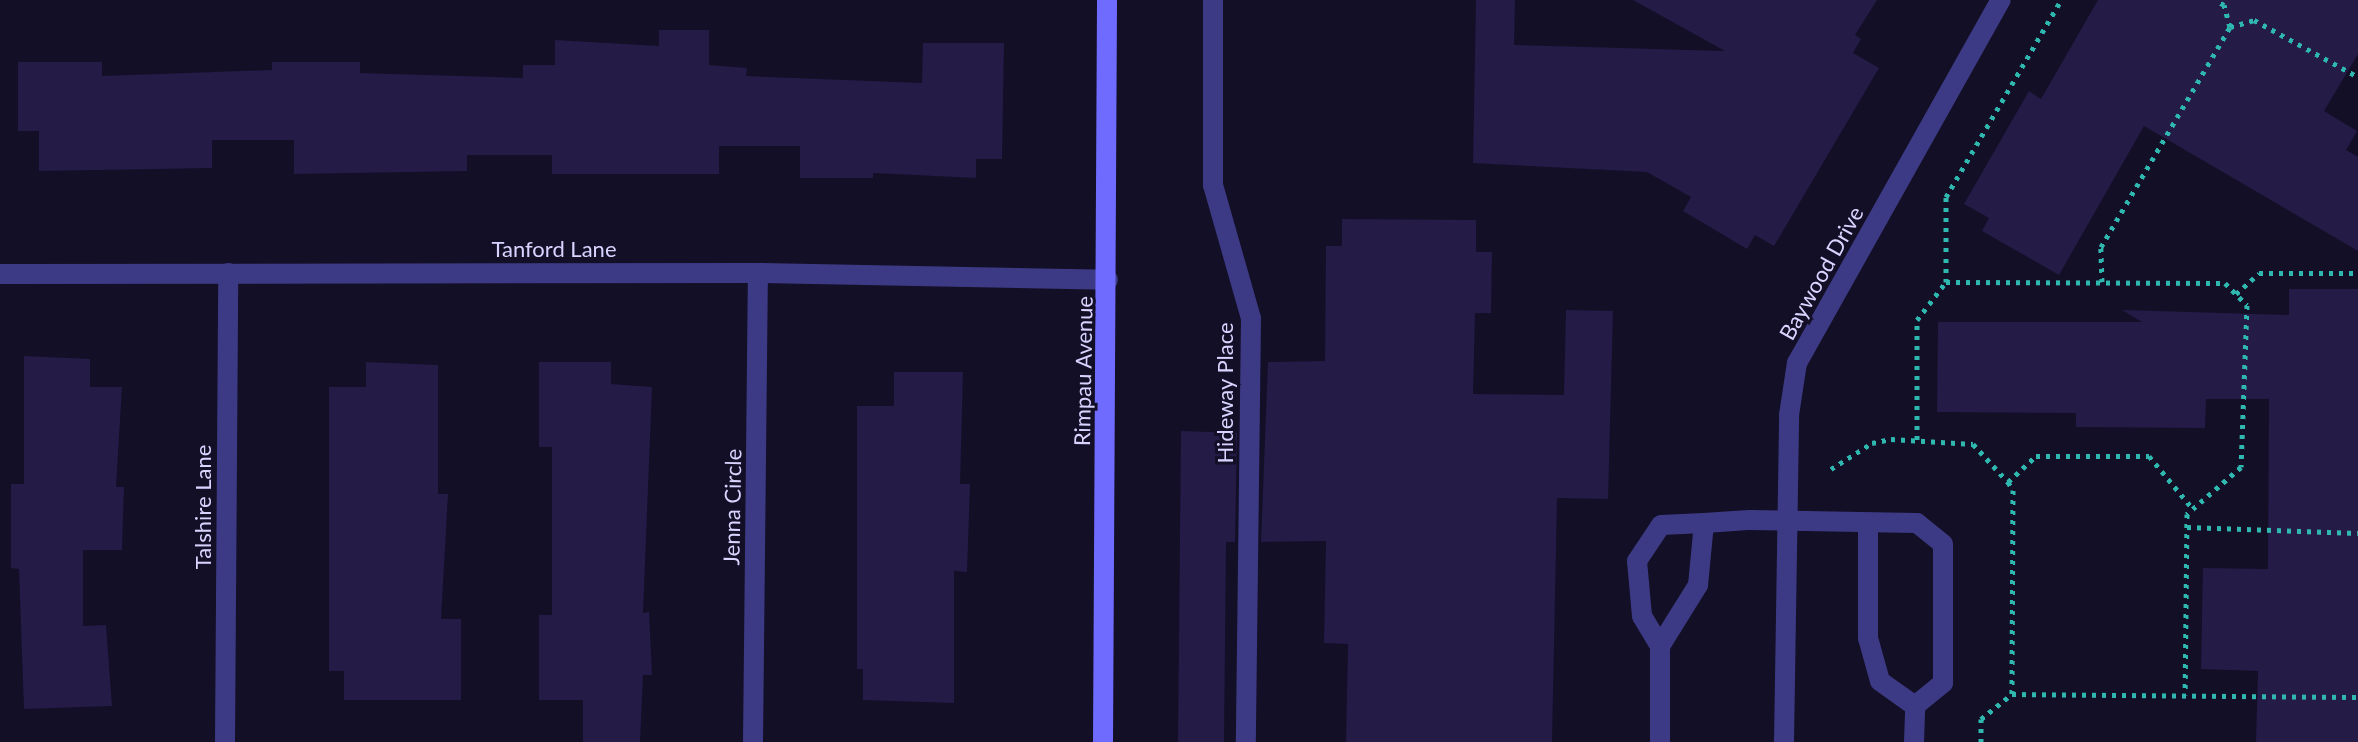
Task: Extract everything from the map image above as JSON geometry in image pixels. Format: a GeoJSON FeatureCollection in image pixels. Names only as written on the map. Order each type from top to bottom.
{"type":"FeatureCollection","features":[{"type":"Feature","properties":{"kind":"main road","name":"Rimpau Avenue"},"geometry":{"type":"LineString","coordinates":[[1103,742],[1108,280],[1107,0]]}},
{"type":"Feature","properties":{"kind":"street","name":"Hideway Place"},"geometry":{"type":"LineString","coordinates":[[1213,0],[1213,185],[1251,318],[1246,742]]}},
{"type":"Feature","properties":{"kind":"street","name":"Baywood Drive"},"geometry":{"type":"LineString","coordinates":[[1784,742],[1789,415],[1797,363],[2001,0]]}},
{"type":"Feature","properties":{"kind":"street","name":"Talshire Lane"},"geometry":{"type":"LineString","coordinates":[[225,742],[228,273]]}},
{"type":"Feature","properties":{"kind":"street","name":"Tanford Lane"},"geometry":{"type":"LineString","coordinates":[[0,274],[758,273],[1108,280]]}},
{"type":"Feature","properties":{"kind":"street","name":"Jenna Circle"},"geometry":{"type":"LineString","coordinates":[[753,742],[758,273]]}},
{"type":"Feature","properties":{"kind":"street"},"geometry":{"type":"LineString","coordinates":[[1660,742],[1660,646],[1642,616],[1637,561],[1661,525],[1786,520],[1917,523],[1943,544],[1943,683],[1915,706],[1914,742]]}},
{"type":"Feature","properties":{"kind":"street"},"geometry":{"type":"LineString","coordinates":[[1660,646],[1698,585],[1704,523]]}},
{"type":"Feature","properties":{"kind":"street"},"geometry":{"type":"LineString","coordinates":[[1868,523],[1868,638],[1880,681],[1915,706]]}},
{"type":"Feature","properties":{"kind":"path"},"geometry":{"type":"LineString","coordinates":[[1917,440],[1917,320],[1946,282],[1946,197],[2061,0]]}},
{"type":"Feature","properties":{"kind":"path"},"geometry":{"type":"LineString","coordinates":[[2216,0],[2224,5],[2230,27]]}},
{"type":"Feature","properties":{"kind":"path"},"geometry":{"type":"LineString","coordinates":[[2102,282],[2101,247],[2230,27],[2254,20],[2358,77]]}},
{"type":"Feature","properties":{"kind":"path"},"geometry":{"type":"LineString","coordinates":[[2236,294],[2259,273],[2358,273]]}},
{"type":"Feature","properties":{"kind":"path"},"geometry":{"type":"LineString","coordinates":[[1946,282],[2225,283],[2247,305],[2241,467],[2193,509],[2187,527],[2185,695]]}},
{"type":"Feature","properties":{"kind":"path"},"geometry":{"type":"LineString","coordinates":[[1831,469],[1872,443],[1917,440],[1973,444],[2008,482],[2013,490],[2012,694]]}},
{"type":"Feature","properties":{"kind":"path"},"geometry":{"type":"LineString","coordinates":[[2008,482],[2036,456],[2149,456],[2193,509]]}},
{"type":"Feature","properties":{"kind":"path"},"geometry":{"type":"LineString","coordinates":[[2187,527],[2358,533]]}},
{"type":"Feature","properties":{"kind":"path"},"geometry":{"type":"LineString","coordinates":[[1981,742],[1981,719],[2012,694],[2358,697]]}},
{"type":"Feature","properties":{"kind":"building"},"geometry":{"type":"Polygon","coordinates":[[[1476,0],[1515,0],[1514,45],[1725,51],[1633,0],[1877,0],[1855,35],[1861,39],[1853,53],[1879,68],[1774,246],[1755,235],[1747,249],[1683,211],[1691,197],[1647,172],[1473,163],[1476,0]]]}},
{"type":"Feature","properties":{"kind":"building"},"geometry":{"type":"Polygon","coordinates":[[[2098,0],[2358,0],[2358,54],[2324,111],[2357,131],[2346,150],[2358,157],[2358,251],[2144,126],[2059,275],[1982,231],[1989,218],[1964,204],[2029,91],[2041,99],[2098,0]]]}},
{"type":"Feature","properties":{"kind":"building"},"geometry":{"type":"Polygon","coordinates":[[[659,30],[709,30],[709,65],[747,68],[746,76],[922,83],[923,43],[1004,43],[1002,159],[976,159],[976,178],[873,173],[873,178],[800,178],[800,146],[719,146],[719,174],[552,174],[552,155],[467,155],[467,171],[294,174],[294,140],[212,140],[212,168],[39,171],[39,131],[18,131],[18,62],[102,62],[102,76],[272,70],[272,62],[360,62],[360,73],[523,78],[523,65],[555,65],[555,40],[659,46],[659,30]]]}},
{"type":"Feature","properties":{"kind":"building"},"geometry":{"type":"Polygon","coordinates":[[[1342,219],[1476,220],[1476,252],[1492,252],[1491,313],[1475,313],[1473,394],[1564,395],[1566,310],[1613,311],[1608,499],[1557,498],[1552,742],[1346,742],[1348,644],[1324,643],[1326,541],[1261,542],[1268,362],[1325,361],[1326,246],[1342,246],[1342,219]]]}},
{"type":"Feature","properties":{"kind":"building"},"geometry":{"type":"Polygon","coordinates":[[[2289,289],[2358,289],[2358,742],[2256,742],[2258,671],[2201,669],[2203,568],[2268,569],[2269,399],[2206,399],[2205,428],[2076,427],[2076,413],[1937,412],[1938,322],[2142,322],[2122,310],[2289,315],[2289,289]]]}},
{"type":"Feature","properties":{"kind":"building"},"geometry":{"type":"Polygon","coordinates":[[[24,356],[90,359],[90,387],[122,387],[116,487],[124,487],[122,550],[83,550],[83,626],[106,625],[112,706],[24,709],[19,569],[11,568],[11,484],[24,484],[24,356]]]}},
{"type":"Feature","properties":{"kind":"building"},"geometry":{"type":"Polygon","coordinates":[[[366,362],[438,365],[438,494],[448,494],[441,619],[461,619],[461,700],[344,700],[344,671],[329,671],[329,387],[366,387],[366,362]]]}},
{"type":"Feature","properties":{"kind":"building"},"geometry":{"type":"Polygon","coordinates":[[[539,362],[611,362],[611,384],[652,387],[643,613],[649,612],[652,675],[643,675],[640,742],[583,742],[583,700],[539,700],[539,615],[552,615],[552,447],[539,447],[539,362]]]}},
{"type":"Feature","properties":{"kind":"building"},"geometry":{"type":"Polygon","coordinates":[[[894,372],[963,372],[960,484],[970,484],[967,572],[954,571],[954,703],[863,700],[863,669],[857,669],[857,406],[894,406],[894,372]]]}},
{"type":"Feature","properties":{"kind":"building"},"geometry":{"type":"Polygon","coordinates":[[[1181,431],[1237,433],[1235,542],[1226,542],[1224,742],[1178,742],[1181,431]]]}}]}
